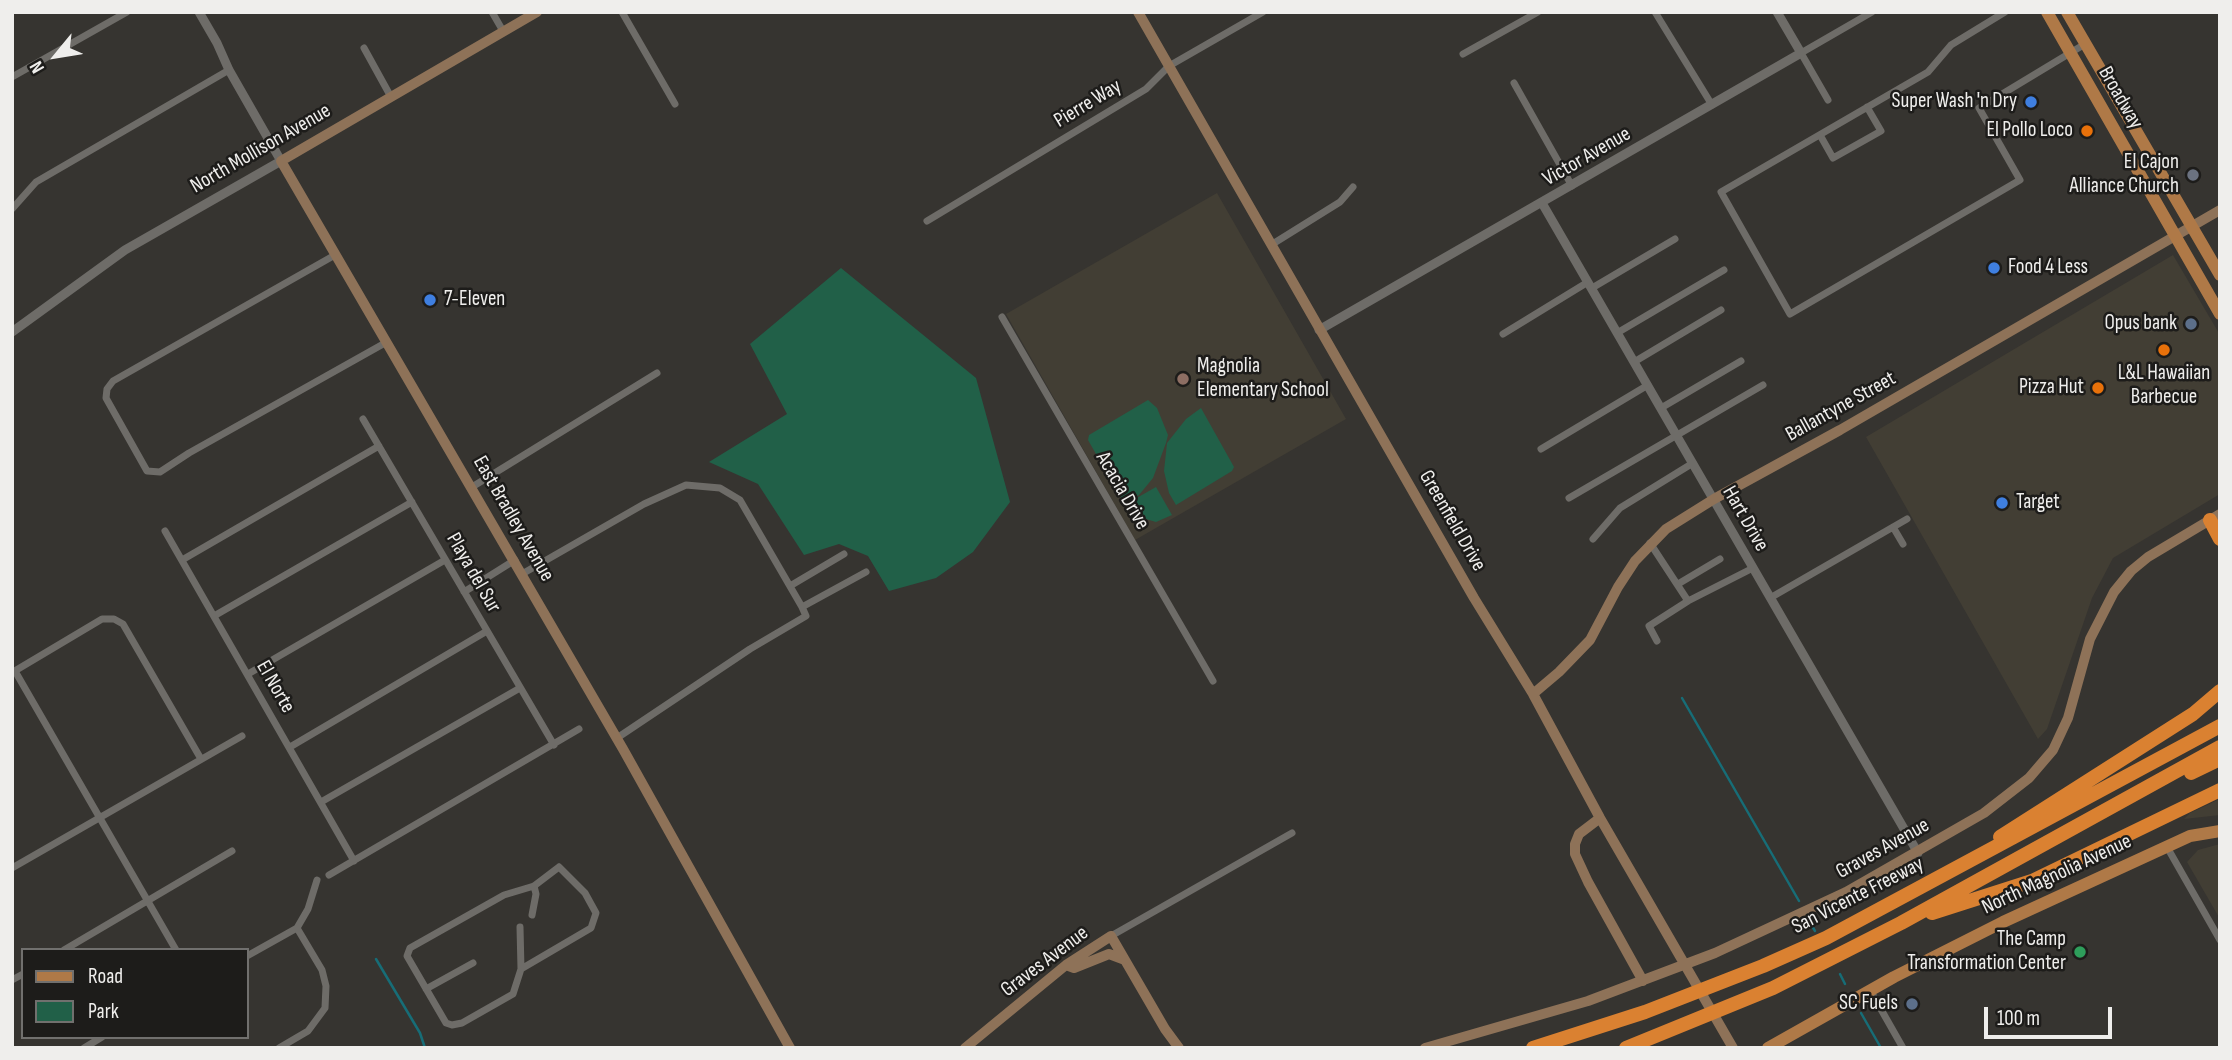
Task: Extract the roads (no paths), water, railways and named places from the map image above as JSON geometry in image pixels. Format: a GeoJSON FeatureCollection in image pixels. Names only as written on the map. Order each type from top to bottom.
{"type":"FeatureCollection","features":[{"type":"Feature","properties":{"kind":"highway"},"geometry":{"type":"LineString","coordinates":[[2217,517],[2220,540]]}},
{"type":"Feature","properties":{"kind":"highway"},"geometry":{"type":"LineString","coordinates":[[1943,877],[2028,817],[2193,714],[2220,691]]}},
{"type":"Feature","properties":{"kind":"highway"},"geometry":{"type":"LineString","coordinates":[[2185,744],[2220,716]]}},
{"type":"Feature","properties":{"kind":"highway"},"geometry":{"type":"LineString","coordinates":[[2185,744],[2220,726]]}},
{"type":"Feature","properties":{"kind":"highway","name":"San Vicente Freeway"},"geometry":{"type":"LineString","coordinates":[[1533,1048],[1645,1012],[1826,938],[2185,744]]}},
{"type":"Feature","properties":{"kind":"highway"},"geometry":{"type":"LineString","coordinates":[[2050,840],[2220,747]]}},
{"type":"Feature","properties":{"kind":"highway","name":"North Magnolia Avenue"},"geometry":{"type":"LineString","coordinates":[[2050,840],[2220,760]]}},
{"type":"Feature","properties":{"kind":"highway"},"geometry":{"type":"LineString","coordinates":[[1901,923],[2032,881],[2220,790]]}},
{"type":"Feature","properties":{"kind":"highway","name":"San Vicente Freeway"},"geometry":{"type":"LineString","coordinates":[[1626,1048],[1773,988],[1901,923],[2050,840]]}},
{"type":"Feature","properties":{"kind":"main road","name":"North Mollison Avenue"},"geometry":{"type":"LineString","coordinates":[[281,161],[537,12]]}},
{"type":"Feature","properties":{"kind":"main road","name":"Greenfield Drive"},"geometry":{"type":"LineString","coordinates":[[1138,12],[1474,598],[1533,694],[1600,818],[1733,1048]]}},
{"type":"Feature","properties":{"kind":"main road","name":"Broadway"},"geometry":{"type":"LineString","coordinates":[[2047,12],[2220,314]]}},
{"type":"Feature","properties":{"kind":"main road","name":"Broadway"},"geometry":{"type":"LineString","coordinates":[[2067,12],[2220,275]]}},
{"type":"Feature","properties":{"kind":"main road","name":"East Bradley Avenue"},"geometry":{"type":"LineString","coordinates":[[281,161],[617,738],[790,1048]]}},
{"type":"Feature","properties":{"kind":"main road","name":"Ballantyne Street"},"geometry":{"type":"LineString","coordinates":[[1533,694],[1590,640],[1618,587],[1650,543],[1666,529],[2220,210]]}},
{"type":"Feature","properties":{"kind":"main road","name":"Graves Avenue"},"geometry":{"type":"LineString","coordinates":[[1425,1048],[1548,1014],[1643,981],[1777,926],[1918,853],[2003,800],[2042,764],[2053,750],[2068,718],[2090,639],[2114,592],[2148,557],[2217,517]]}},
{"type":"Feature","properties":{"kind":"main road"},"geometry":{"type":"LineString","coordinates":[[1600,818],[1577,837],[1576,858],[1643,981]]}},
{"type":"Feature","properties":{"kind":"main road","name":"North Magnolia Avenue"},"geometry":{"type":"LineString","coordinates":[[1768,1048],[1870,990],[2003,922],[2190,836],[2220,831]]}},
{"type":"Feature","properties":{"kind":"main road","name":"Graves Avenue"},"geometry":{"type":"LineString","coordinates":[[965,1048],[1066,965],[1111,936],[1165,1029],[1179,1048]]}},
{"type":"Feature","properties":{"kind":"main road"},"geometry":{"type":"LineString","coordinates":[[1066,965],[1074,968],[1109,954],[1125,960]]}},
{"type":"Feature","properties":{"kind":"street"},"geometry":{"type":"LineString","coordinates":[[12,77],[127,12]]}},
{"type":"Feature","properties":{"kind":"street","name":"East Bradley Avenue"},"geometry":{"type":"LineString","coordinates":[[199,12],[281,161]]}},
{"type":"Feature","properties":{"kind":"street"},"geometry":{"type":"LineString","coordinates":[[492,12],[503,31]]}},
{"type":"Feature","properties":{"kind":"street"},"geometry":{"type":"LineString","coordinates":[[622,12],[675,104]]}},
{"type":"Feature","properties":{"kind":"street","name":"Pierre Way"},"geometry":{"type":"LineString","coordinates":[[927,221],[1146,89],[1169,66],[1263,12]]}},
{"type":"Feature","properties":{"kind":"street"},"geometry":{"type":"LineString","coordinates":[[1463,54],[1538,12]]}},
{"type":"Feature","properties":{"kind":"street"},"geometry":{"type":"LineString","coordinates":[[1656,12],[1712,105]]}},
{"type":"Feature","properties":{"kind":"street"},"geometry":{"type":"LineString","coordinates":[[1777,12],[1828,100]]}},
{"type":"Feature","properties":{"kind":"street","name":"Victor Avenue"},"geometry":{"type":"LineString","coordinates":[[1319,330],[1872,12]]}},
{"type":"Feature","properties":{"kind":"street"},"geometry":{"type":"LineString","coordinates":[[2006,12],[1951,45],[1928,72],[1721,192],[1790,314],[2020,180],[1979,108],[2085,44]]}},
{"type":"Feature","properties":{"kind":"street"},"geometry":{"type":"LineString","coordinates":[[364,48],[391,97]]}},
{"type":"Feature","properties":{"kind":"street"},"geometry":{"type":"LineString","coordinates":[[14,205],[36,182],[229,70]]}},
{"type":"Feature","properties":{"kind":"street"},"geometry":{"type":"LineString","coordinates":[[1514,83],[1572,186]]}},
{"type":"Feature","properties":{"kind":"street"},"geometry":{"type":"LineString","coordinates":[[1820,135],[1833,158],[1881,131],[1867,107]]}},
{"type":"Feature","properties":{"kind":"street","name":"North Mollison Avenue"},"geometry":{"type":"LineString","coordinates":[[12,331],[125,250],[281,161]]}},
{"type":"Feature","properties":{"kind":"street"},"geometry":{"type":"LineString","coordinates":[[1271,245],[1340,202],[1353,187]]}},
{"type":"Feature","properties":{"kind":"street","name":"Hart Drive"},"geometry":{"type":"LineString","coordinates":[[1542,203],[1918,853]]}},
{"type":"Feature","properties":{"kind":"street"},"geometry":{"type":"LineString","coordinates":[[1503,334],[1675,239]]}},
{"type":"Feature","properties":{"kind":"street"},"geometry":{"type":"LineString","coordinates":[[335,255],[113,381],[107,389],[106,398],[147,471],[160,472],[385,343]]}},
{"type":"Feature","properties":{"kind":"street"},"geometry":{"type":"LineString","coordinates":[[1618,333],[1724,270]]}},
{"type":"Feature","properties":{"kind":"street"},"geometry":{"type":"LineString","coordinates":[[1634,362],[1721,310]]}},
{"type":"Feature","properties":{"kind":"street","name":"Acacia Drive"},"geometry":{"type":"LineString","coordinates":[[1002,317],[1213,681]]}},
{"type":"Feature","properties":{"kind":"street"},"geometry":{"type":"LineString","coordinates":[[1661,408],[1741,361]]}},
{"type":"Feature","properties":{"kind":"street"},"geometry":{"type":"LineString","coordinates":[[472,487],[657,373]]}},
{"type":"Feature","properties":{"kind":"street"},"geometry":{"type":"LineString","coordinates":[[1541,449],[1648,385]]}},
{"type":"Feature","properties":{"kind":"street"},"geometry":{"type":"LineString","coordinates":[[1569,498],[1763,385]]}},
{"type":"Feature","properties":{"kind":"street","name":"Playa del Sur"},"geometry":{"type":"LineString","coordinates":[[363,419],[554,745]]}},
{"type":"Feature","properties":{"kind":"street"},"geometry":{"type":"LineString","coordinates":[[182,560],[379,446]]}},
{"type":"Feature","properties":{"kind":"street"},"geometry":{"type":"LineString","coordinates":[[1593,539],[1620,508],[1693,463]]}},
{"type":"Feature","properties":{"kind":"street"},"geometry":{"type":"LineString","coordinates":[[522,574],[644,503],[686,485],[720,488],[740,500],[790,586],[806,616],[739,656],[617,738]]}},
{"type":"Feature","properties":{"kind":"street"},"geometry":{"type":"LineString","coordinates":[[214,616],[412,502]]}},
{"type":"Feature","properties":{"kind":"street"},"geometry":{"type":"LineString","coordinates":[[1770,598],[1908,519]]}},
{"type":"Feature","properties":{"kind":"street"},"geometry":{"type":"LineString","coordinates":[[1893,527],[1903,544]]}},
{"type":"Feature","properties":{"kind":"street","name":"El Norte"},"geometry":{"type":"LineString","coordinates":[[165,531],[354,861]]}},
{"type":"Feature","properties":{"kind":"street"},"geometry":{"type":"LineString","coordinates":[[1650,543],[1688,601]]}},
{"type":"Feature","properties":{"kind":"street"},"geometry":{"type":"LineString","coordinates":[[790,586],[844,554]]}},
{"type":"Feature","properties":{"kind":"street"},"geometry":{"type":"LineString","coordinates":[[1678,584],[1720,559]]}},
{"type":"Feature","properties":{"kind":"street"},"geometry":{"type":"LineString","coordinates":[[248,674],[445,560]]}},
{"type":"Feature","properties":{"kind":"street"},"geometry":{"type":"LineString","coordinates":[[464,592],[514,560]]}},
{"type":"Feature","properties":{"kind":"street"},"geometry":{"type":"LineString","coordinates":[[1657,641],[1648,626],[1688,601],[1753,568]]}},
{"type":"Feature","properties":{"kind":"street"},"geometry":{"type":"LineString","coordinates":[[802,607],[866,572]]}},
{"type":"Feature","properties":{"kind":"street"},"geometry":{"type":"LineString","coordinates":[[175,948],[14,672],[102,619],[114,619],[123,624],[201,759]]}},
{"type":"Feature","properties":{"kind":"street"},"geometry":{"type":"LineString","coordinates":[[289,747],[486,631]]}},
{"type":"Feature","properties":{"kind":"street"},"geometry":{"type":"LineString","coordinates":[[321,802],[520,688]]}},
{"type":"Feature","properties":{"kind":"street"},"geometry":{"type":"LineString","coordinates":[[329,875],[579,729]]}},
{"type":"Feature","properties":{"kind":"street"},"geometry":{"type":"LineString","coordinates":[[12,868],[242,736]]}},
{"type":"Feature","properties":{"kind":"street"},"geometry":{"type":"LineString","coordinates":[[1111,936],[1292,833]]}},
{"type":"Feature","properties":{"kind":"street"},"geometry":{"type":"LineString","coordinates":[[2166,847],[2220,940]]}},
{"type":"Feature","properties":{"kind":"street"},"geometry":{"type":"LineString","coordinates":[[67,948],[232,851]]}},
{"type":"Feature","properties":{"kind":"street"},"geometry":{"type":"LineString","coordinates":[[520,927],[521,969],[513,994],[462,1023],[446,1023],[407,956],[410,948],[510,894],[534,886],[559,867],[585,893],[596,913],[596,919],[591,928],[521,969]]}},
{"type":"Feature","properties":{"kind":"street"},"geometry":{"type":"LineString","coordinates":[[248,955],[297,928],[308,909],[317,880]]}},
{"type":"Feature","properties":{"kind":"street"},"geometry":{"type":"LineString","coordinates":[[532,915],[536,894],[534,886]]}},
{"type":"Feature","properties":{"kind":"street"},"geometry":{"type":"LineString","coordinates":[[279,1048],[308,1031],[325,1007],[327,986],[322,970],[297,928]]}},
{"type":"Feature","properties":{"kind":"street"},"geometry":{"type":"LineString","coordinates":[[426,989],[473,963]]}},
{"type":"Feature","properties":{"kind":"street"},"geometry":{"type":"LineString","coordinates":[[1870,990],[1903,1048]]}},
{"type":"Feature","properties":{"kind":"waterway"},"geometry":{"type":"LineString","coordinates":[[1682,698],[1799,901]]}},
{"type":"Feature","properties":{"kind":"waterway"},"geometry":{"type":"LineString","coordinates":[[1809,921],[1815,931]]}},
{"type":"Feature","properties":{"kind":"waterway"},"geometry":{"type":"LineString","coordinates":[[376,959],[420,1033],[425,1048]]}},
{"type":"Feature","properties":{"kind":"waterway"},"geometry":{"type":"LineString","coordinates":[[1840,974],[1845,984]]}},
{"type":"Feature","properties":{"kind":"waterway"},"geometry":{"type":"LineString","coordinates":[[1861,1013],[1881,1048]]}},
{"type":"Feature","properties":{"kind":"place","name":"Super Wash 'n Dry"},"geometry":{"type":"Point","coordinates":[2031,102]}},
{"type":"Feature","properties":{"kind":"place","name":"El Pollo Loco"},"geometry":{"type":"Point","coordinates":[2087,131]}},
{"type":"Feature","properties":{"kind":"place","name":"El Cajon Alliance Church"},"geometry":{"type":"Point","coordinates":[2193,175]}},
{"type":"Feature","properties":{"kind":"place","name":"Food 4 Less"},"geometry":{"type":"Point","coordinates":[1994,268]}},
{"type":"Feature","properties":{"kind":"place","name":"7-Eleven"},"geometry":{"type":"Point","coordinates":[430,300]}},
{"type":"Feature","properties":{"kind":"place","name":"Opus bank"},"geometry":{"type":"Point","coordinates":[2191,324]}},
{"type":"Feature","properties":{"kind":"place","name":"L&L Hawaiian Barbecue"},"geometry":{"type":"Point","coordinates":[2164,350]}},
{"type":"Feature","properties":{"kind":"place","name":"Magnolia Elementary School"},"geometry":{"type":"Point","coordinates":[1183,379]}},
{"type":"Feature","properties":{"kind":"place","name":"Pizza Hut"},"geometry":{"type":"Point","coordinates":[2098,388]}},
{"type":"Feature","properties":{"kind":"place","name":"Target"},"geometry":{"type":"Point","coordinates":[2002,503]}},
{"type":"Feature","properties":{"kind":"place","name":"The Camp Transformation Center"},"geometry":{"type":"Point","coordinates":[2080,952]}},
{"type":"Feature","properties":{"kind":"place","name":"SC Fuels"},"geometry":{"type":"Point","coordinates":[1912,1004]}}]}
